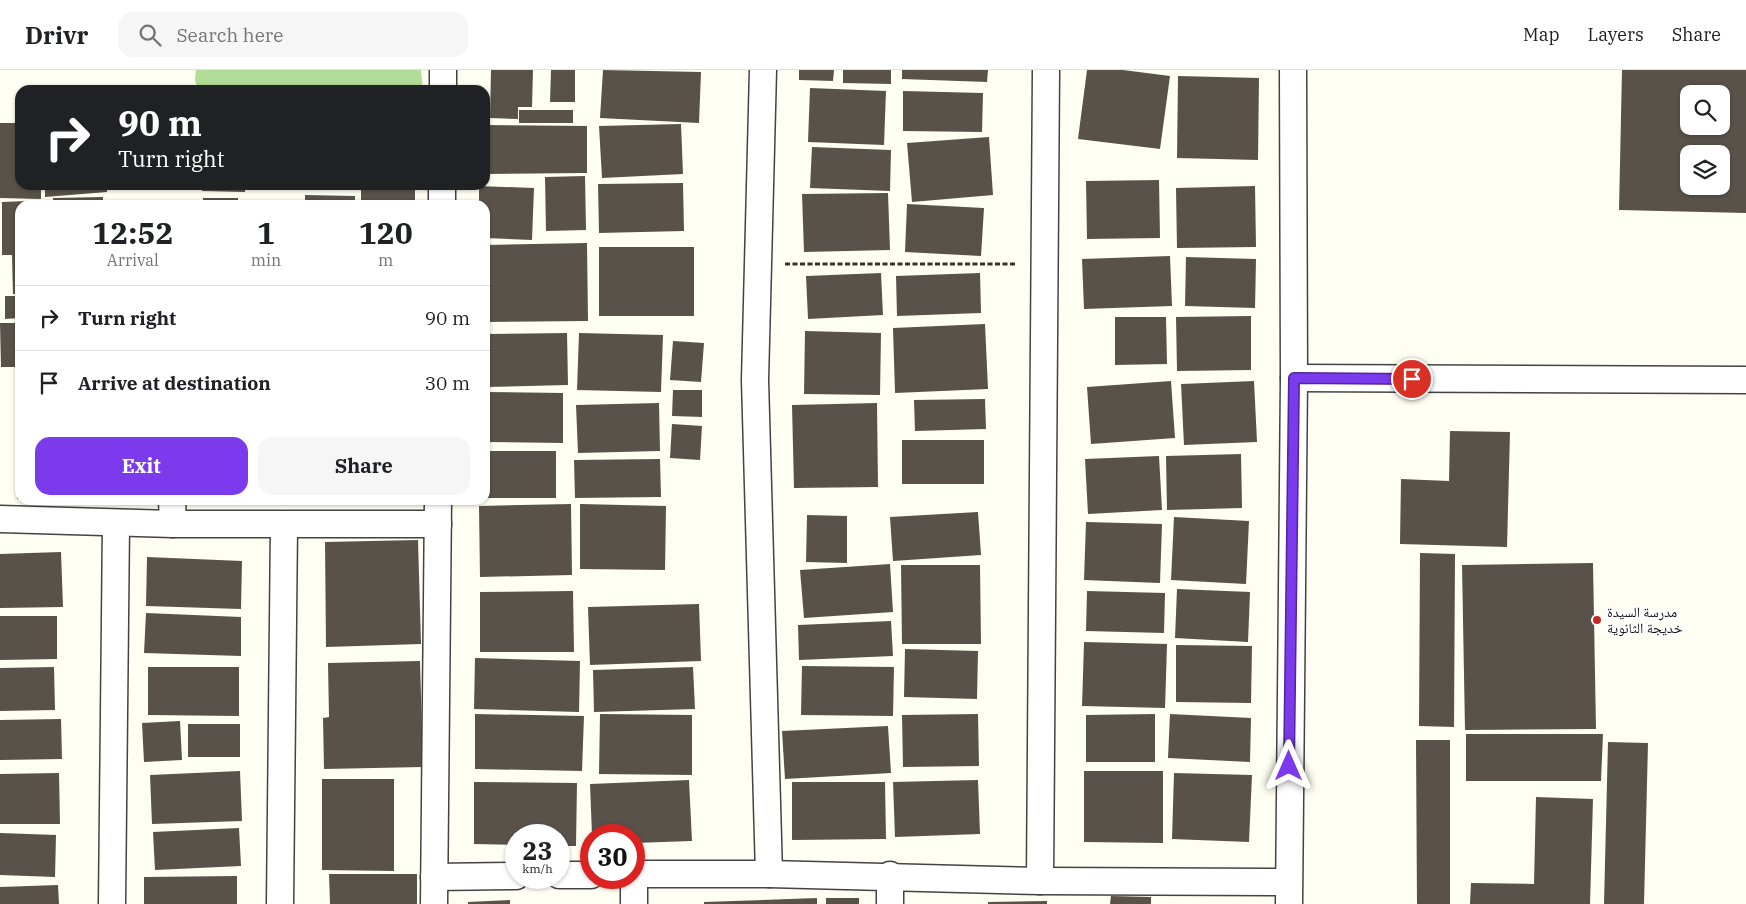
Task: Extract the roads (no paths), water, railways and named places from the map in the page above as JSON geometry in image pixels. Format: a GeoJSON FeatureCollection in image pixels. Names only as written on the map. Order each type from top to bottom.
{"type":"FeatureCollection","features":[{"type":"Feature","properties":{"kind":"street"},"geometry":{"type":"LineString","coordinates":[[443,85],[444,70]]}},
{"type":"Feature","properties":{"kind":"street"},"geometry":{"type":"LineString","coordinates":[[763,70],[755,380],[769,874]]}},
{"type":"Feature","properties":{"kind":"street"},"geometry":{"type":"LineString","coordinates":[[1040,881],[1046,70]]}},
{"type":"Feature","properties":{"kind":"street"},"geometry":{"type":"LineString","coordinates":[[645,874],[890,875],[1040,881],[1096,893],[1288,893],[1294,378],[1293,70]]}},
{"type":"Feature","properties":{"kind":"street"},"geometry":{"type":"LineString","coordinates":[[1294,378],[1746,380]]}},
{"type":"Feature","properties":{"kind":"street"},"geometry":{"type":"LineString","coordinates":[[0,519],[116,523],[172,512],[284,525],[438,512],[434,904]]}},
{"type":"Feature","properties":{"kind":"street"},"geometry":{"type":"LineString","coordinates":[[112,904],[116,523]]}},
{"type":"Feature","properties":{"kind":"street"},"geometry":{"type":"LineString","coordinates":[[280,904],[284,525]]}},
{"type":"Feature","properties":{"kind":"street"},"geometry":{"type":"LineString","coordinates":[[890,875],[890,904]]}},
{"type":"Feature","properties":{"kind":"street"},"geometry":{"type":"LineString","coordinates":[[434,877],[505,876]]}},
{"type":"Feature","properties":{"kind":"street"},"geometry":{"type":"LineString","coordinates":[[634,889],[634,904]]}},
{"type":"Feature","properties":{"kind":"place","name":"مدرسة السيدة خديجة الثانوية"},"geometry":{"type":"Point","coordinates":[1597,620]}}]}
